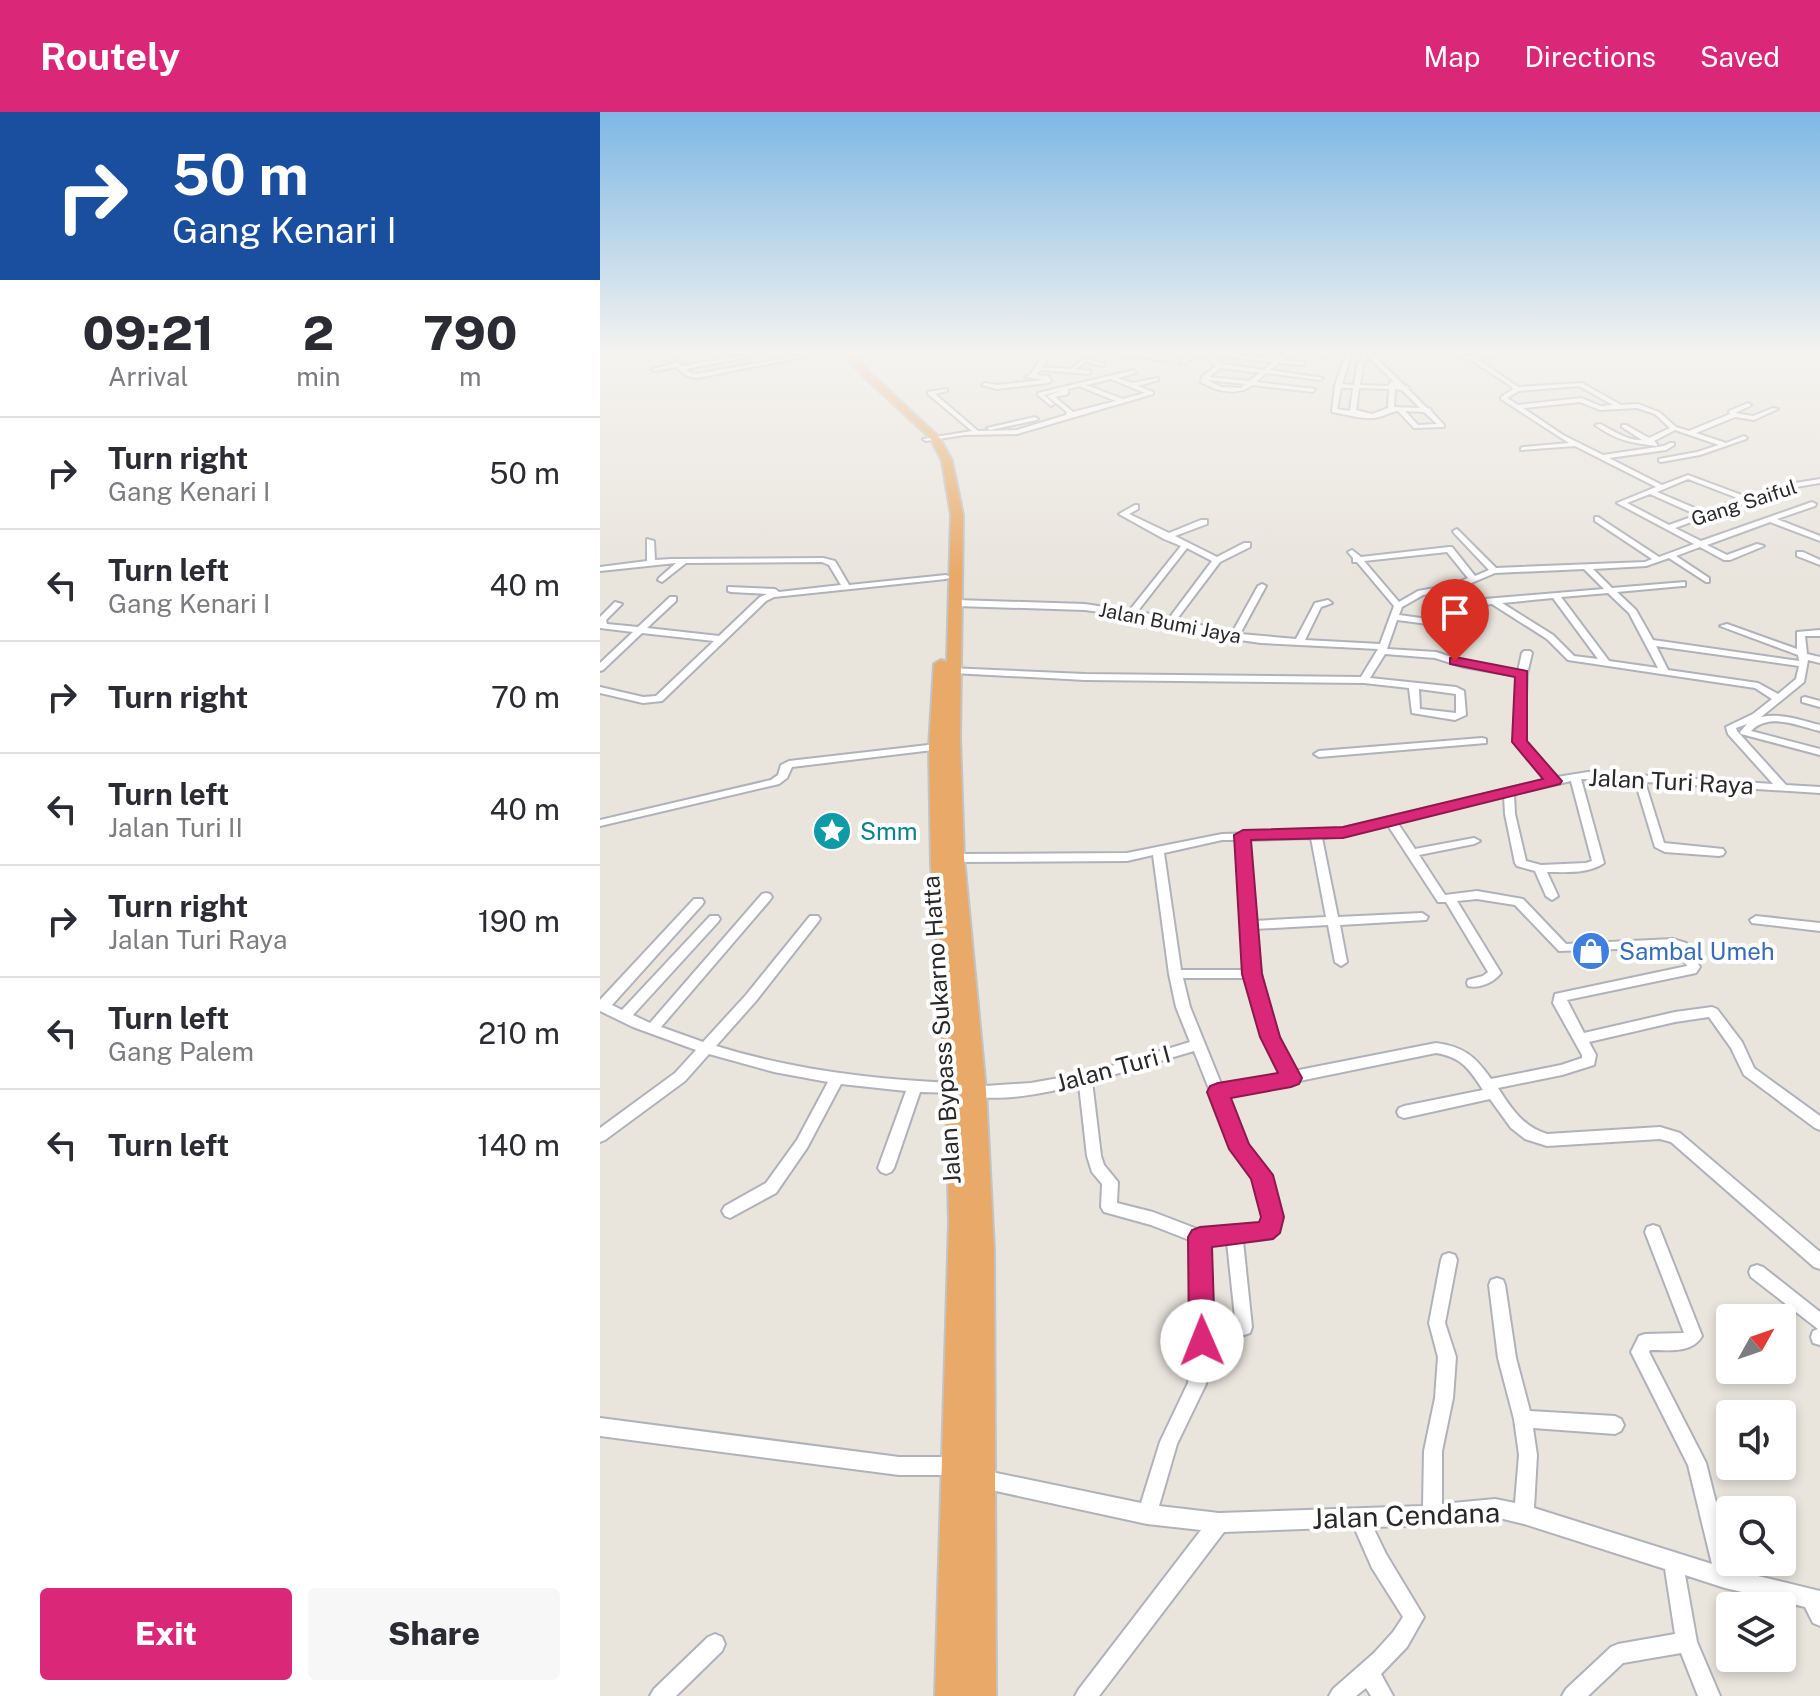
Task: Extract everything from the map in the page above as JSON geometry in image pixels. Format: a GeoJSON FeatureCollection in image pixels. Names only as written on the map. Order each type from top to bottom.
{"type":"FeatureCollection","features":[{"type":"Feature","properties":{"kind":"highway","name":"Jalan Bypass Sukarno Hatta"},"geometry":{"type":"LineString","coordinates":[[919,427],[945,454],[955,495],[956,603],[952,670],[955,858],[966,1089],[951,1696]]}},
{"type":"Feature","properties":{"kind":"highway","name":"Jalan Bypass Sukarno Hatta"},"geometry":{"type":"LineString","coordinates":[[931,438],[942,475],[948,536],[937,747],[940,864],[982,1251],[980,1696]]}},
{"type":"Feature","properties":{"kind":"street"},"geometry":{"type":"LineString","coordinates":[[971,427],[975,430]]}},
{"type":"Feature","properties":{"kind":"street"},"geometry":{"type":"LineString","coordinates":[[931,438],[993,427]]}},
{"type":"Feature","properties":{"kind":"street"},"geometry":{"type":"LineString","coordinates":[[964,433],[1017,432],[1031,427]]}},
{"type":"Feature","properties":{"kind":"street"},"geometry":{"type":"LineString","coordinates":[[1547,427],[1659,486]]}},
{"type":"Feature","properties":{"kind":"street"},"geometry":{"type":"LineString","coordinates":[[1601,427],[1640,445],[1674,428],[1726,445]]}},
{"type":"Feature","properties":{"kind":"street"},"geometry":{"type":"LineString","coordinates":[[1626,427],[1660,449]]}},
{"type":"Feature","properties":{"kind":"street"},"geometry":{"type":"LineString","coordinates":[[1690,433],[1705,427]]}},
{"type":"Feature","properties":{"kind":"street"},"geometry":{"type":"LineString","coordinates":[[1661,460],[1698,454],[1744,438]]}},
{"type":"Feature","properties":{"kind":"street"},"geometry":{"type":"LineString","coordinates":[[1523,449],[1575,444]]}},
{"type":"Feature","properties":{"kind":"street"},"geometry":{"type":"LineString","coordinates":[[1602,457],[1660,449],[1672,444]]}},
{"type":"Feature","properties":{"kind":"street"},"geometry":{"type":"LineString","coordinates":[[1746,499],[1688,477],[1621,503],[1701,545],[1733,558],[1760,546]]}},
{"type":"Feature","properties":{"kind":"street","name":"Gang Saiful"},"geometry":{"type":"LineString","coordinates":[[1668,528],[1794,484],[1820,481]]}},
{"type":"Feature","properties":{"kind":"street"},"geometry":{"type":"LineString","coordinates":[[1649,491],[1702,514]]}},
{"type":"Feature","properties":{"kind":"street"},"geometry":{"type":"LineString","coordinates":[[1398,606],[1432,591],[1494,571],[1587,568],[1659,560],[1812,504]]}},
{"type":"Feature","properties":{"kind":"street"},"geometry":{"type":"LineString","coordinates":[[1135,507],[1123,514],[1217,560]]}},
{"type":"Feature","properties":{"kind":"street"},"geometry":{"type":"LineString","coordinates":[[1598,519],[1659,560]]}},
{"type":"Feature","properties":{"kind":"street"},"geometry":{"type":"LineString","coordinates":[[1770,519],[1820,539]]}},
{"type":"Feature","properties":{"kind":"street"},"geometry":{"type":"LineString","coordinates":[[1167,537],[1204,522]]}},
{"type":"Feature","properties":{"kind":"street"},"geometry":{"type":"LineString","coordinates":[[1802,532],[1820,525]]}},
{"type":"Feature","properties":{"kind":"street"},"geometry":{"type":"LineString","coordinates":[[1457,531],[1494,571]]}},
{"type":"Feature","properties":{"kind":"street"},"geometry":{"type":"LineString","coordinates":[[650,541],[651,563]]}},
{"type":"Feature","properties":{"kind":"street"},"geometry":{"type":"LineString","coordinates":[[1172,620],[1217,560],[1247,545]]}},
{"type":"Feature","properties":{"kind":"street"},"geometry":{"type":"LineString","coordinates":[[1131,614],[1185,546]]}},
{"type":"Feature","properties":{"kind":"street"},"geometry":{"type":"LineString","coordinates":[[1398,606],[1354,556],[1449,549],[1473,579]]}},
{"type":"Feature","properties":{"kind":"street"},"geometry":{"type":"LineString","coordinates":[[1800,554],[1820,563]]}},
{"type":"Feature","properties":{"kind":"street"},"geometry":{"type":"LineString","coordinates":[[1671,556],[1706,580]]}},
{"type":"Feature","properties":{"kind":"street"},"geometry":{"type":"LineString","coordinates":[[600,569],[684,561],[828,560],[845,585]]}},
{"type":"Feature","properties":{"kind":"street"},"geometry":{"type":"LineString","coordinates":[[662,580],[673,567],[684,561]]}},
{"type":"Feature","properties":{"kind":"street"},"geometry":{"type":"LineString","coordinates":[[1587,568],[1633,612],[1665,672]]}},
{"type":"Feature","properties":{"kind":"street"},"geometry":{"type":"LineString","coordinates":[[731,589],[783,592],[946,577]]}},
{"type":"Feature","properties":{"kind":"street"},"geometry":{"type":"LineString","coordinates":[[1432,591],[1459,604],[1682,584]]}},
{"type":"Feature","properties":{"kind":"street"},"geometry":{"type":"LineString","coordinates":[[1235,636],[1262,586]]}},
{"type":"Feature","properties":{"kind":"street"},"geometry":{"type":"LineString","coordinates":[[600,690],[656,700],[763,599],[783,592]]}},
{"type":"Feature","properties":{"kind":"street"},"geometry":{"type":"LineString","coordinates":[[1555,595],[1605,662]]}},
{"type":"Feature","properties":{"kind":"street"},"geometry":{"type":"LineString","coordinates":[[600,668],[673,599]]}},
{"type":"Feature","properties":{"kind":"street"},"geometry":{"type":"LineString","coordinates":[[1492,600],[1550,637],[1569,657],[1758,686],[1779,699]]}},
{"type":"Feature","properties":{"kind":"street","name":"Jalan Bumi Jaya"},"geometry":{"type":"LineString","coordinates":[[956,603],[1045,604],[1131,614],[1172,620],[1235,636],[1436,655],[1464,664],[1522,674]]}},
{"type":"Feature","properties":{"kind":"street"},"geometry":{"type":"LineString","coordinates":[[1299,642],[1317,608],[1328,603]]}},
{"type":"Feature","properties":{"kind":"street"},"geometry":{"type":"LineString","coordinates":[[618,604],[602,620],[603,626],[722,639]]}},
{"type":"Feature","properties":{"kind":"street"},"geometry":{"type":"LineString","coordinates":[[1364,680],[1383,649],[1398,606]]}},
{"type":"Feature","properties":{"kind":"street"},"geometry":{"type":"LineString","coordinates":[[1395,617],[1472,628]]}},
{"type":"Feature","properties":{"kind":"street"},"geometry":{"type":"LineString","coordinates":[[1724,626],[1804,658]]}},
{"type":"Feature","properties":{"kind":"street"},"geometry":{"type":"LineString","coordinates":[[1782,787],[1732,732],[1731,727],[1756,716],[1801,680],[1804,658],[1800,634],[1820,633]]}},
{"type":"Feature","properties":{"kind":"street"},"geometry":{"type":"LineString","coordinates":[[1652,643],[1820,660]]}},
{"type":"Feature","properties":{"kind":"street"},"geometry":{"type":"LineString","coordinates":[[1527,653],[1522,674],[1519,742],[1554,781]]}},
{"type":"Feature","properties":{"kind":"street"},"geometry":{"type":"LineString","coordinates":[[600,656],[614,657]]}},
{"type":"Feature","properties":{"kind":"street"},"geometry":{"type":"LineString","coordinates":[[952,670],[1085,677],[1364,680],[1459,691],[1461,715],[1416,712],[1413,709],[1414,686]]}},
{"type":"Feature","properties":{"kind":"street"},"geometry":{"type":"LineString","coordinates":[[1805,700],[1820,704]]}},
{"type":"Feature","properties":{"kind":"street"},"geometry":{"type":"LineString","coordinates":[[1820,728],[1771,718],[1750,725],[1745,732],[1820,752]]}},
{"type":"Feature","properties":{"kind":"street"},"geometry":{"type":"LineString","coordinates":[[1319,754],[1482,741]]}},
{"type":"Feature","properties":{"kind":"street"},"geometry":{"type":"LineString","coordinates":[[600,823],[775,782],[783,776],[789,764],[937,747]]}},
{"type":"Feature","properties":{"kind":"street"},"geometry":{"type":"LineString","coordinates":[[1509,792],[1510,814],[1521,863],[1540,869],[1587,867],[1598,863],[1575,777]]}},
{"type":"Feature","properties":{"kind":"street","name":"Jalan Turi Raya"},"geometry":{"type":"LineString","coordinates":[[955,858],[1127,857],[1209,838],[1316,835],[1391,821],[1575,777],[1820,790]]}},
{"type":"Feature","properties":{"kind":"street"},"geometry":{"type":"LineString","coordinates":[[1639,778],[1659,845],[1719,852]]}},
{"type":"Feature","properties":{"kind":"street"},"geometry":{"type":"LineString","coordinates":[[1391,821],[1441,898],[1477,895],[1519,902],[1563,948],[1665,943],[1682,946],[1694,967],[1560,997],[1560,1003],[1589,1055],[1589,1061],[1404,1112]]}},
{"type":"Feature","properties":{"kind":"street"},"geometry":{"type":"LineString","coordinates":[[1243,835],[1252,974],[1270,1037],[1291,1078]]}},
{"type":"Feature","properties":{"kind":"street"},"geometry":{"type":"LineString","coordinates":[[1316,835],[1341,962]]}},
{"type":"Feature","properties":{"kind":"street"},"geometry":{"type":"LineString","coordinates":[[1411,853],[1474,841]]}},
{"type":"Feature","properties":{"kind":"street","name":"Jalan Turi I"},"geometry":{"type":"LineString","coordinates":[[603,1008],[708,1048],[836,1080],[914,1089],[1029,1090],[1085,1078],[1197,1045],[1175,974],[1158,851]]}},
{"type":"Feature","properties":{"kind":"street"},"geometry":{"type":"LineString","coordinates":[[1540,869],[1552,896]]}},
{"type":"Feature","properties":{"kind":"street"},"geometry":{"type":"LineString","coordinates":[[653,1028],[766,897]]}},
{"type":"Feature","properties":{"kind":"street"},"geometry":{"type":"LineString","coordinates":[[1450,899],[1495,973],[1473,983]]}},
{"type":"Feature","properties":{"kind":"street"},"geometry":{"type":"LineString","coordinates":[[603,1008],[698,902]]}},
{"type":"Feature","properties":{"kind":"street"},"geometry":{"type":"LineString","coordinates":[[1247,925],[1422,917]]}},
{"type":"Feature","properties":{"kind":"street"},"geometry":{"type":"LineString","coordinates":[[625,1016],[714,919]]}},
{"type":"Feature","properties":{"kind":"street"},"geometry":{"type":"LineString","coordinates":[[600,1136],[680,1077],[708,1048],[814,919]]}},
{"type":"Feature","properties":{"kind":"street"},"geometry":{"type":"LineString","coordinates":[[1756,920],[1820,927]]}},
{"type":"Feature","properties":{"kind":"street"},"geometry":{"type":"LineString","coordinates":[[1175,974],[1252,974]]}},
{"type":"Feature","properties":{"kind":"street"},"geometry":{"type":"LineString","coordinates":[[1580,1039],[1675,1017],[1712,1012],[1737,1046],[1749,1071],[1820,1124]]}},
{"type":"Feature","properties":{"kind":"street"},"geometry":{"type":"LineString","coordinates":[[1085,1078],[1094,1156],[1097,1168],[1110,1182],[1109,1207],[1200,1237],[1265,1232],[1271,1226],[1273,1217],[1261,1175],[1240,1149],[1197,1045]]}},
{"type":"Feature","properties":{"kind":"street"},"geometry":{"type":"LineString","coordinates":[[1218,1092],[1441,1047],[1451,1049],[1466,1058],[1521,1129],[1538,1140],[1660,1133],[1675,1137],[1820,1262]]}},
{"type":"Feature","properties":{"kind":"street"},"geometry":{"type":"LineString","coordinates":[[730,1211],[771,1188],[802,1144],[836,1080]]}},
{"type":"Feature","properties":{"kind":"street"},"geometry":{"type":"LineString","coordinates":[[886,1168],[914,1089]]}},
{"type":"Feature","properties":{"kind":"street"},"geometry":{"type":"LineString","coordinates":[[1653,1232],[1694,1336],[1683,1342],[1645,1342],[1640,1352],[1697,1463],[1725,1578]]}},
{"type":"Feature","properties":{"kind":"street"},"geometry":{"type":"LineString","coordinates":[[1234,1234],[1244,1327]]}},
{"type":"Feature","properties":{"kind":"street"},"geometry":{"type":"LineString","coordinates":[[1147,1514],[1169,1442],[1197,1384],[1202,1341],[1200,1237]]}},
{"type":"Feature","properties":{"kind":"street"},"geometry":{"type":"LineString","coordinates":[[1432,1515],[1433,1451],[1444,1398],[1447,1357],[1437,1323],[1449,1260]]}},
{"type":"Feature","properties":{"kind":"street"},"geometry":{"type":"LineString","coordinates":[[1757,1272],[1820,1322]]}},
{"type":"Feature","properties":{"kind":"street"},"geometry":{"type":"LineString","coordinates":[[1497,1285],[1507,1358],[1523,1419],[1528,1455],[1524,1514]]}},
{"type":"Feature","properties":{"kind":"street"},"geometry":{"type":"LineString","coordinates":[[1523,1419],[1615,1425]]}},
{"type":"Feature","properties":{"kind":"street"},"geometry":{"type":"LineString","coordinates":[[600,1427],[899,1466],[957,1466]]}},
{"type":"Feature","properties":{"kind":"street","name":"Jalan Cendana"},"geometry":{"type":"LineString","coordinates":[[982,1479],[1147,1514],[1219,1523],[1432,1515],[1495,1508],[1524,1514],[1817,1606]]}},
{"type":"Feature","properties":{"kind":"street"},"geometry":{"type":"LineString","coordinates":[[1340,1696],[1369,1672],[1414,1617],[1379,1561],[1359,1518]]}},
{"type":"Feature","properties":{"kind":"street"},"geometry":{"type":"LineString","coordinates":[[1093,1693],[1219,1523]]}},
{"type":"Feature","properties":{"kind":"street"},"geometry":{"type":"LineString","coordinates":[[1673,1560],[1687,1642],[1709,1696]]}},
{"type":"Feature","properties":{"kind":"street"},"geometry":{"type":"LineString","coordinates":[[1573,1696],[1618,1654],[1687,1642]]}},
{"type":"Feature","properties":{"kind":"street"},"geometry":{"type":"LineString","coordinates":[[661,1696],[715,1644]]}},
{"type":"Feature","properties":{"kind":"street"},"geometry":{"type":"LineString","coordinates":[[1369,1672],[1382,1696]]}},
{"type":"Feature","properties":{"kind":"place","name":"Smm"},"geometry":{"type":"Point","coordinates":[832,831]}},
{"type":"Feature","properties":{"kind":"place","name":"Sambal Umeh"},"geometry":{"type":"Point","coordinates":[1591,951]}},
{"type":"Feature","properties":{"kind":"route"},"geometry":{"type":"LineString","coordinates":[[1202,1341],[1200,1237],[1265,1232],[1271,1226],[1273,1217],[1261,1175],[1240,1149],[1218,1092],[1291,1078],[1270,1037],[1252,974],[1243,835],[1343,833],[1554,781],[1519,742],[1522,674],[1455,661]]}}]}
